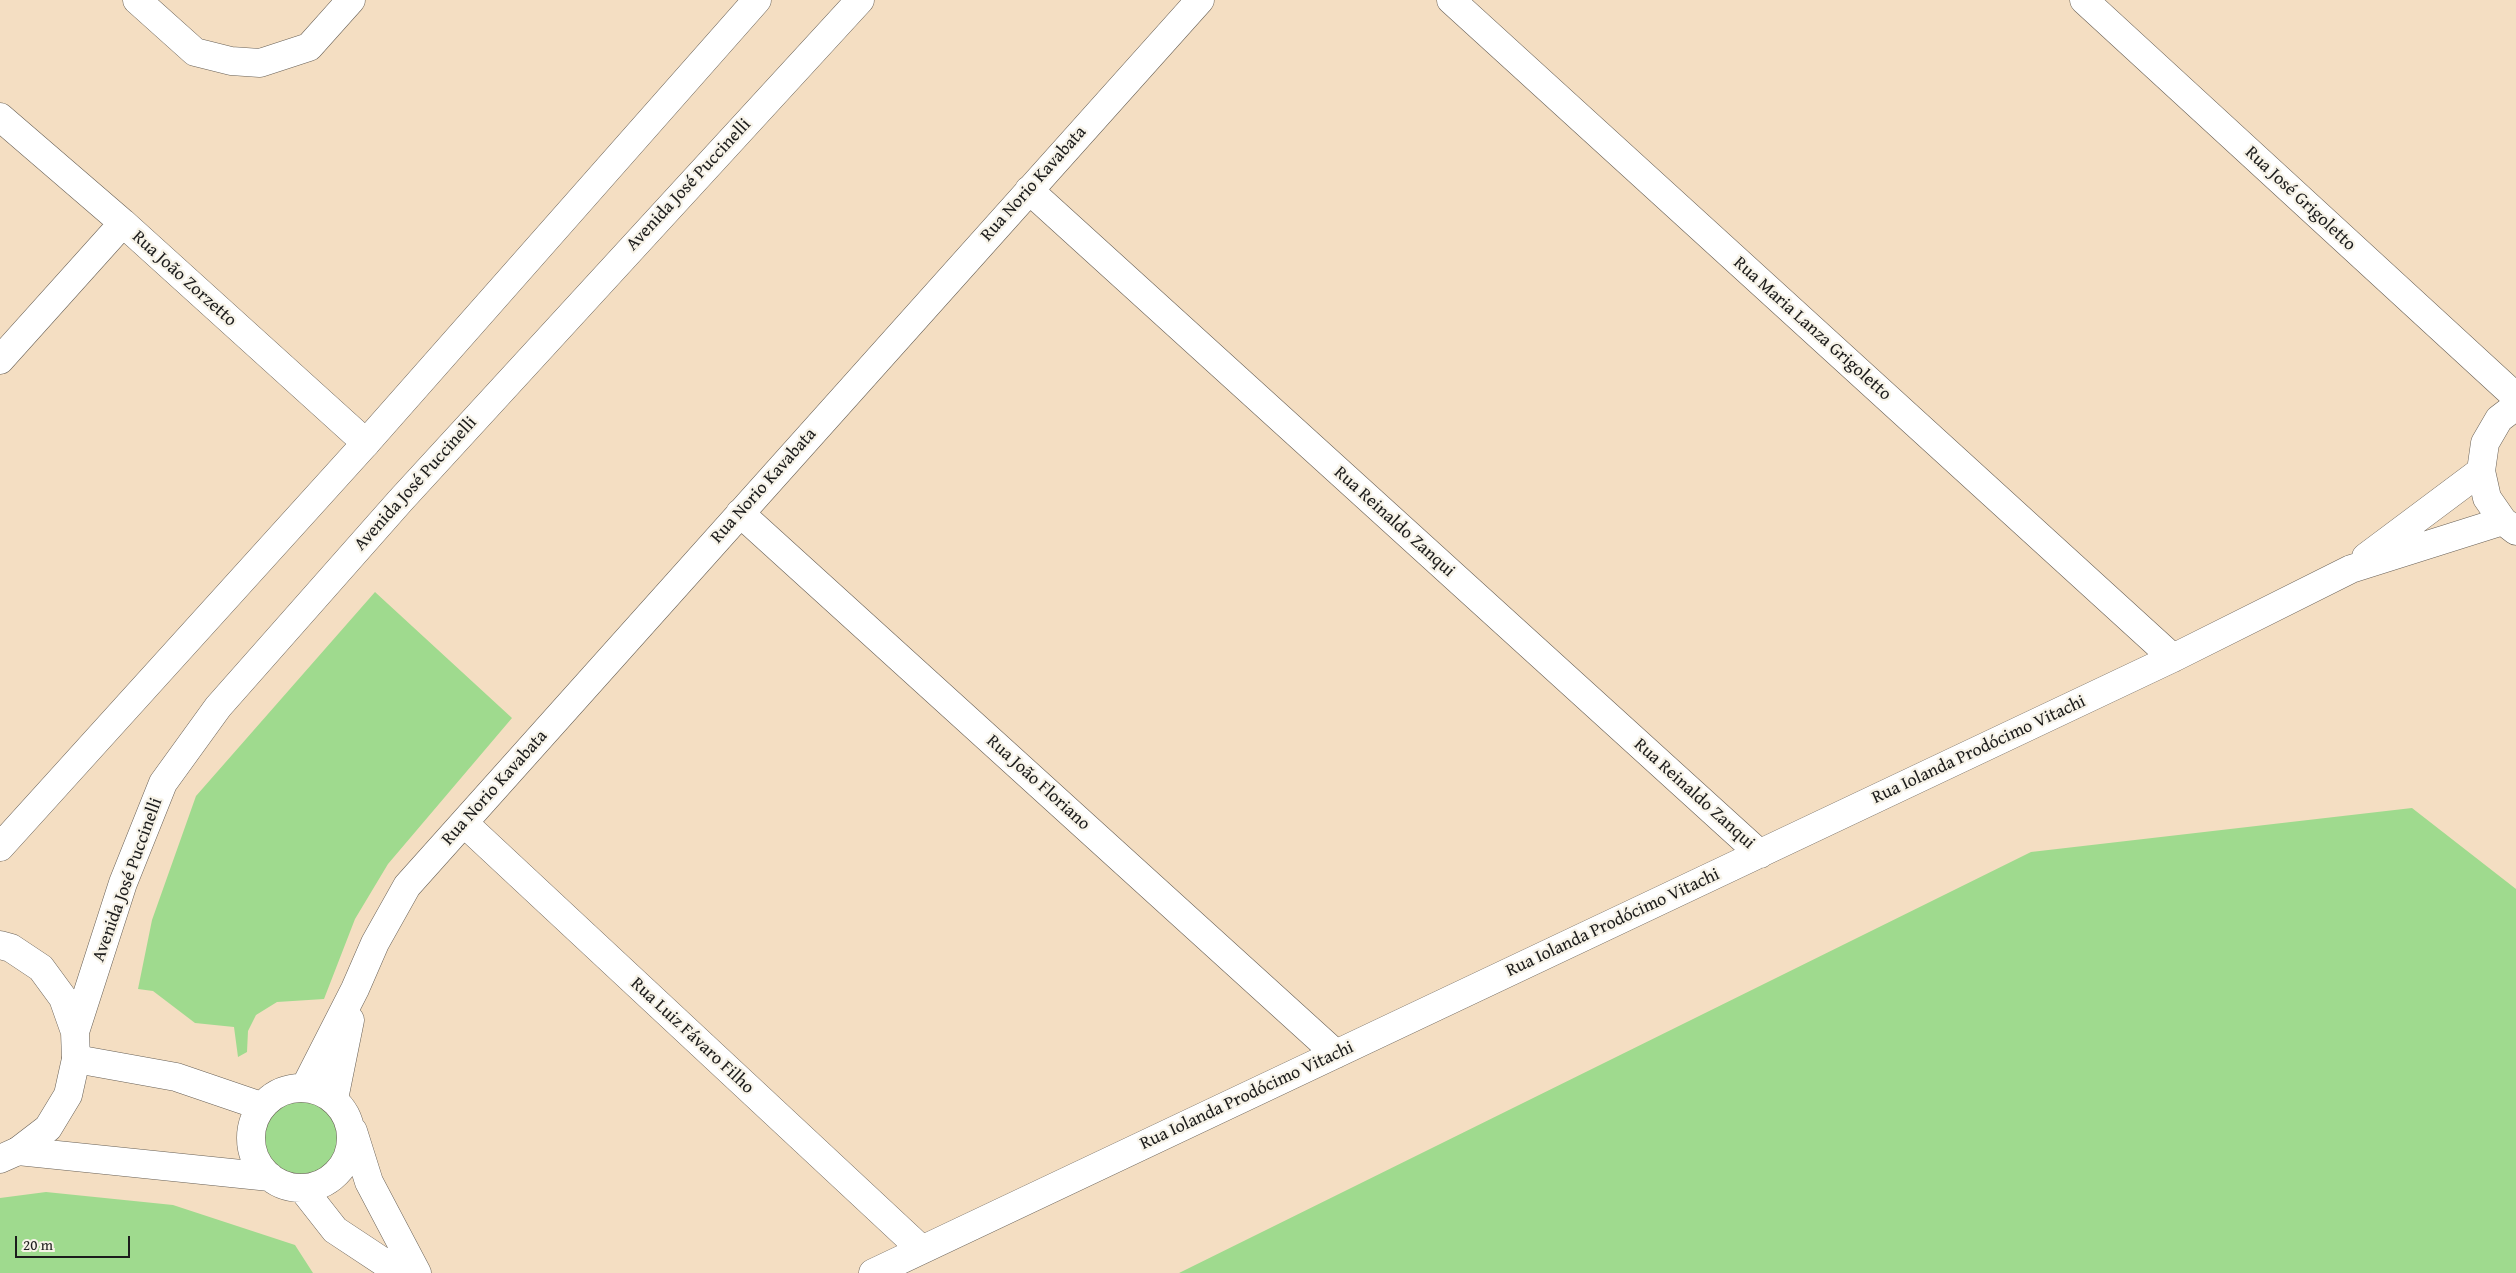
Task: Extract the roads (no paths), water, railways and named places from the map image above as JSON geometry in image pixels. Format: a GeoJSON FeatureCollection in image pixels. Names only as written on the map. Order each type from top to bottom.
{"type":"FeatureCollection","features":[{"type":"Feature","properties":{"kind":"street"},"geometry":{"type":"LineString","coordinates":[[137,0],[195,52],[231,62],[260,63],[309,47],[351,0]]}},
{"type":"Feature","properties":{"kind":"street"},"geometry":{"type":"LineString","coordinates":[[0,847],[366,443],[757,0]]}},
{"type":"Feature","properties":{"kind":"street","name":"Avenida José Puccinelli"},"geometry":{"type":"LineString","coordinates":[[75,1032],[122,883],[163,784],[218,707],[400,500],[860,0]]}},
{"type":"Feature","properties":{"kind":"street","name":"Rua Norio Kavabata"},"geometry":{"type":"LineString","coordinates":[[305,1087],[356,989],[375,943],[407,886],[1200,0]]}},
{"type":"Feature","properties":{"kind":"street","name":"Rua Maria Lanza Grigoletto"},"geometry":{"type":"LineString","coordinates":[[1451,0],[2173,658]]}},
{"type":"Feature","properties":{"kind":"street","name":"Rua José Grigoletto"},"geometry":{"type":"LineString","coordinates":[[2084,0],[2516,397]]}},
{"type":"Feature","properties":{"kind":"street","name":"Rua João Zorzetto"},"geometry":{"type":"LineString","coordinates":[[0,117],[123,223],[366,443]]}},
{"type":"Feature","properties":{"kind":"street","name":"Rua Reinaldo Zanqui"},"geometry":{"type":"LineString","coordinates":[[1029,190],[1760,854]]}},
{"type":"Feature","properties":{"kind":"street"},"geometry":{"type":"LineString","coordinates":[[0,360],[123,223]]}},
{"type":"Feature","properties":{"kind":"street"},"geometry":{"type":"LineString","coordinates":[[2509,526],[2487,498],[2481,471],[2485,443],[2499,419],[2516,406]]}},
{"type":"Feature","properties":{"kind":"street","name":"Rua Iolanda Prodócimo Vitachi"},"geometry":{"type":"LineString","coordinates":[[873,1273],[2173,658],[2351,569],[2481,471]]}},
{"type":"Feature","properties":{"kind":"street","name":"Rua João Floriano"},"geometry":{"type":"LineString","coordinates":[[740,513],[1336,1054]]}},
{"type":"Feature","properties":{"kind":"street","name":"Rua Iolanda Prodócimo Vitachi"},"geometry":{"type":"LineString","coordinates":[[2351,569],[2509,526]]}},
{"type":"Feature","properties":{"kind":"street","name":"Rua Luiz Fávaro Filho"},"geometry":{"type":"LineString","coordinates":[[464,823],[921,1249]]}},
{"type":"Feature","properties":{"kind":"street"},"geometry":{"type":"LineString","coordinates":[[0,944],[11,948],[41,968],[63,998],[75,1032],[76,1059],[68,1095],[48,1128],[9,1155]]}},
{"type":"Feature","properties":{"kind":"street","name":"Rua Norio Kavabata"},"geometry":{"type":"LineString","coordinates":[[334,1099],[356,989]]}},
{"type":"Feature","properties":{"kind":"street"},"geometry":{"type":"LineString","coordinates":[[76,1059],[176,1077],[262,1106]]}},
{"type":"Feature","properties":{"kind":"street"},"geometry":{"type":"LineString","coordinates":[[351,1128],[352,1145],[346,1162],[335,1176],[319,1185],[302,1188],[285,1185],[270,1177],[260,1166],[253,1151],[251,1135],[254,1120],[262,1106],[281,1091],[305,1087],[334,1099],[345,1112],[351,1128],[369,1182],[417,1273]]}},
{"type":"Feature","properties":{"kind":"street"},"geometry":{"type":"LineString","coordinates":[[9,1155],[270,1177]]}},
{"type":"Feature","properties":{"kind":"street"},"geometry":{"type":"LineString","coordinates":[[302,1188],[335,1230],[400,1273]]}}]}
